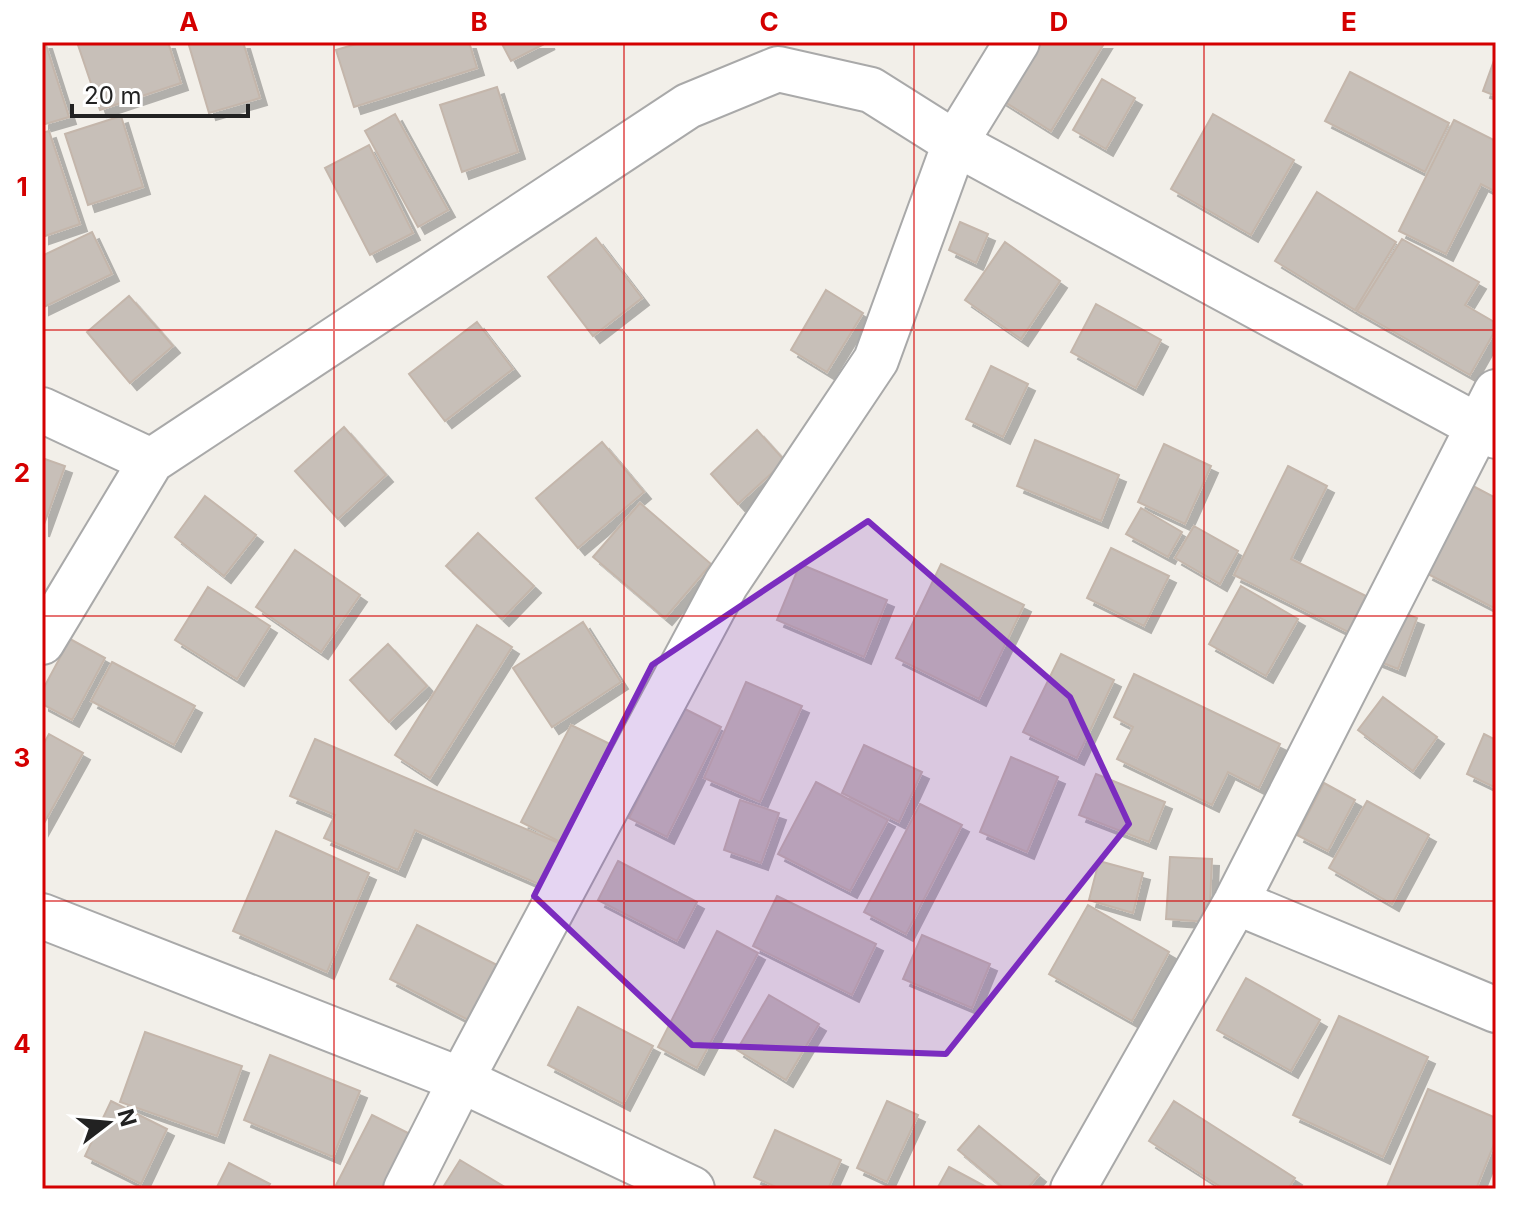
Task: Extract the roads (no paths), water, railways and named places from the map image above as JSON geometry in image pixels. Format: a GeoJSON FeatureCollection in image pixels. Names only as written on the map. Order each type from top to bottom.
{"type":"FeatureCollection","features":[{"type":"Feature","properties":{"kind":"street"},"geometry":{"type":"LineString","coordinates":[[406,1189],[726,584],[876,360],[955,143],[1017,42]]}},
{"type":"Feature","properties":{"kind":"street"},"geometry":{"type":"LineString","coordinates":[[42,642],[151,461],[688,106],[778,69],[871,90],[955,143],[1490,418],[1236,902],[1073,1189]]}},
{"type":"Feature","properties":{"kind":"street"},"geometry":{"type":"LineString","coordinates":[[42,410],[151,461]]}},
{"type":"Feature","properties":{"kind":"street"},"geometry":{"type":"LineString","coordinates":[[1236,902],[1496,1010]]}},
{"type":"Feature","properties":{"kind":"street"},"geometry":{"type":"LineString","coordinates":[[42,916],[461,1080],[692,1189]]}}]}
